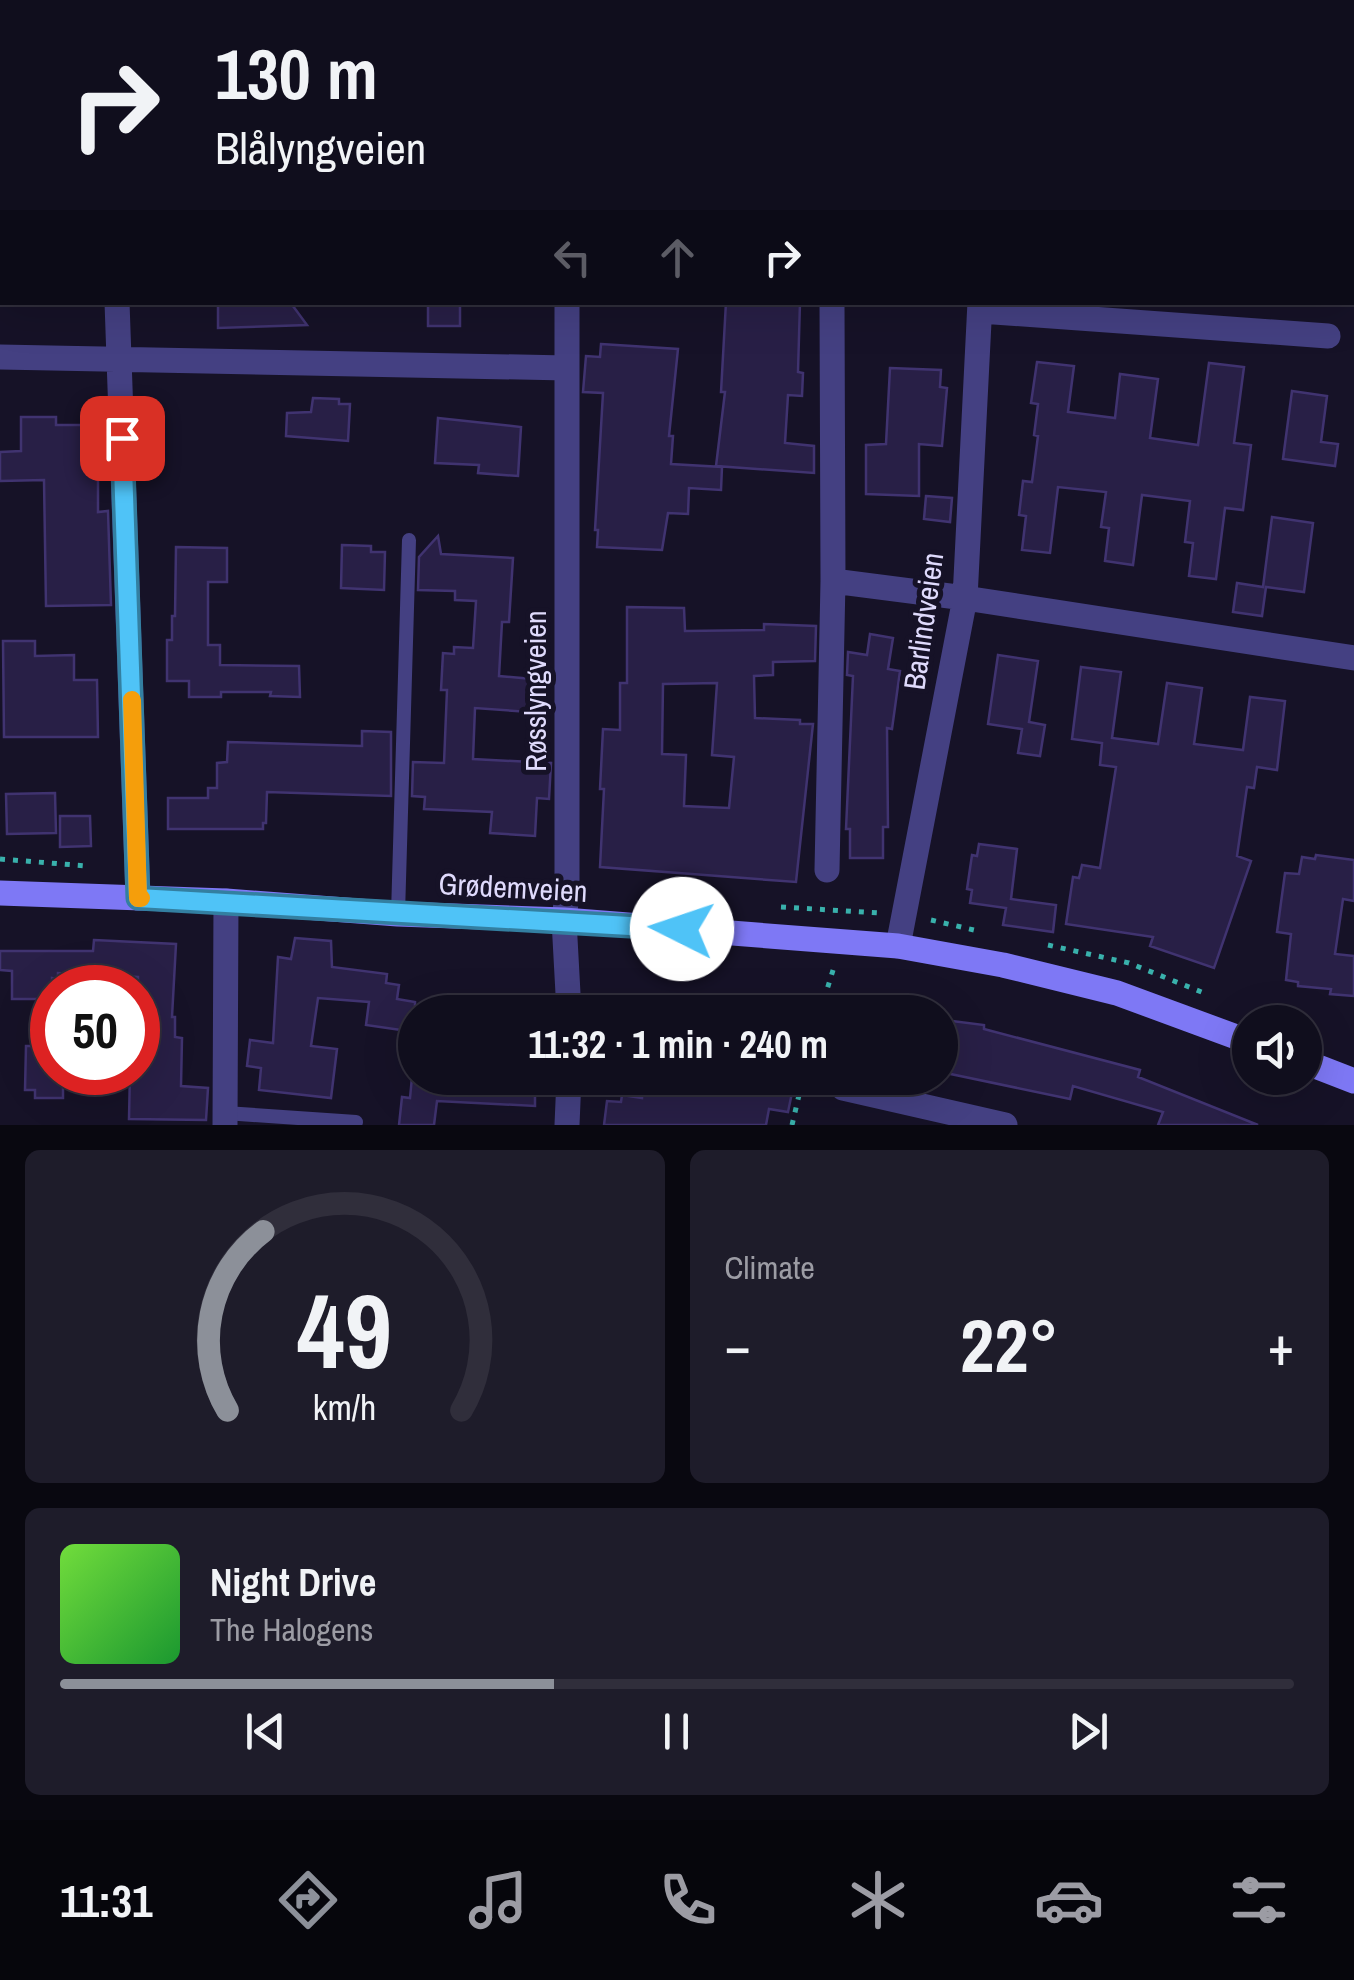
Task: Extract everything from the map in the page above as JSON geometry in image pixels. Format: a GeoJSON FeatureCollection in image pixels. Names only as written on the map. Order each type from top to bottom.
{"type":"FeatureCollection","features":[{"type":"Feature","properties":{"kind":"main road","name":"Grødemveien"},"geometry":{"type":"LineString","coordinates":[[0,893],[564,920],[898,946],[1117,993],[1232,1035]]}},
{"type":"Feature","properties":{"kind":"main road"},"geometry":{"type":"LineString","coordinates":[[1322,1069],[1354,1081]]}},
{"type":"Feature","properties":{"kind":"street"},"geometry":{"type":"LineString","coordinates":[[117,305],[138,898]]}},
{"type":"Feature","properties":{"kind":"street","name":"Røsslyngveien"},"geometry":{"type":"LineString","coordinates":[[567,305],[564,920],[568,995]]}},
{"type":"Feature","properties":{"kind":"street"},"geometry":{"type":"LineString","coordinates":[[827,870],[833,581],[832,305]]}},
{"type":"Feature","properties":{"kind":"street"},"geometry":{"type":"LineString","coordinates":[[980,307],[1328,336]]}},
{"type":"Feature","properties":{"kind":"street","name":"Barlindveien"},"geometry":{"type":"LineString","coordinates":[[898,946],[965,598],[980,307]]}},
{"type":"Feature","properties":{"kind":"street"},"geometry":{"type":"LineString","coordinates":[[0,357],[567,368]]}},
{"type":"Feature","properties":{"kind":"street"},"geometry":{"type":"LineString","coordinates":[[833,581],[1354,658]]}},
{"type":"Feature","properties":{"kind":"street"},"geometry":{"type":"LineString","coordinates":[[225,1119],[226,901]]}},
{"type":"Feature","properties":{"kind":"street"},"geometry":{"type":"LineString","coordinates":[[567,1125],[568,1095]]}},
{"type":"Feature","properties":{"kind":"street"},"geometry":{"type":"LineString","coordinates":[[862,1095],[916,1114],[1005,1125]]}},
{"type":"Feature","properties":{"kind":"lane"},"geometry":{"type":"LineString","coordinates":[[398,914],[410,540]]}},
{"type":"Feature","properties":{"kind":"lane"},"geometry":{"type":"LineString","coordinates":[[225,1119],[356,1122]]}},
{"type":"Feature","properties":{"kind":"path"},"geometry":{"type":"LineString","coordinates":[[826,995],[837,960]]}},
{"type":"Feature","properties":{"kind":"path"},"geometry":{"type":"LineString","coordinates":[[792,1125],[799,1095]]}},
{"type":"Feature","properties":{"kind":"building"},"geometry":{"type":"Polygon","coordinates":[[[218,305],[292,305],[307,325],[218,328],[218,305]]]}},
{"type":"Feature","properties":{"kind":"building"},"geometry":{"type":"Polygon","coordinates":[[[428,305],[460,305],[460,326],[428,326],[428,305]]]}},
{"type":"Feature","properties":{"kind":"building"},"geometry":{"type":"Polygon","coordinates":[[[726,305],[800,305],[798,372],[803,373],[802,396],[788,395],[785,443],[814,446],[814,473],[716,466],[725,392],[721,392],[726,305]]]}},
{"type":"Feature","properties":{"kind":"building"},"geometry":{"type":"Polygon","coordinates":[[[601,344],[678,349],[669,436],[673,436],[671,464],[722,467],[721,490],[689,488],[688,514],[668,513],[662,550],[597,547],[603,393],[583,392],[586,356],[600,357],[601,344]]]}},
{"type":"Feature","properties":{"kind":"building"},"geometry":{"type":"Polygon","coordinates":[[[1037,362],[1074,366],[1068,412],[1115,418],[1120,374],[1158,379],[1150,438],[1198,445],[1209,363],[1244,367],[1234,443],[1251,445],[1243,510],[1225,508],[1216,579],[1189,576],[1193,543],[1185,542],[1190,501],[1142,495],[1133,565],[1105,561],[1109,528],[1101,527],[1106,492],[1058,487],[1050,553],[1022,550],[1026,516],[1019,515],[1023,481],[1032,482],[1038,436],[1034,435],[1038,404],[1031,403],[1037,362]]]}},
{"type":"Feature","properties":{"kind":"building"},"geometry":{"type":"Polygon","coordinates":[[[890,368],[941,370],[940,387],[947,388],[942,446],[919,444],[919,496],[866,494],[866,445],[886,444],[890,368]]]}},
{"type":"Feature","properties":{"kind":"building"},"geometry":{"type":"Polygon","coordinates":[[[1292,391],[1327,396],[1321,442],[1338,444],[1335,466],[1283,459],[1292,391]]]}},
{"type":"Feature","properties":{"kind":"building"},"geometry":{"type":"Polygon","coordinates":[[[313,398],[339,399],[339,404],[350,404],[348,441],[286,436],[287,413],[311,412],[313,398]]]}},
{"type":"Feature","properties":{"kind":"building"},"geometry":{"type":"Polygon","coordinates":[[[21,417],[56,417],[56,425],[98,425],[98,512],[108,511],[111,605],[46,606],[44,480],[0,481],[0,452],[21,451],[21,417]]]}},
{"type":"Feature","properties":{"kind":"building"},"geometry":{"type":"Polygon","coordinates":[[[438,418],[521,427],[518,476],[478,473],[479,465],[435,463],[438,418]]]}},
{"type":"Feature","properties":{"kind":"building"},"geometry":{"type":"Polygon","coordinates":[[[926,496],[952,498],[950,522],[924,519],[926,496]]]}},
{"type":"Feature","properties":{"kind":"building"},"geometry":{"type":"Polygon","coordinates":[[[1272,517],[1313,523],[1304,592],[1266,587],[1262,616],[1233,612],[1237,583],[1263,587],[1272,517]]]}},
{"type":"Feature","properties":{"kind":"building"},"geometry":{"type":"Polygon","coordinates":[[[438,536],[441,554],[513,558],[509,622],[502,622],[499,676],[532,679],[529,712],[475,708],[473,759],[551,763],[549,799],[537,798],[535,836],[490,833],[492,812],[424,809],[425,797],[412,796],[413,762],[444,763],[447,690],[441,690],[443,653],[454,654],[454,647],[473,648],[476,601],[455,600],[455,591],[418,590],[419,557],[438,536]]]}},
{"type":"Feature","properties":{"kind":"building"},"geometry":{"type":"Polygon","coordinates":[[[342,545],[371,546],[371,552],[385,552],[384,590],[341,588],[342,545]]]}},
{"type":"Feature","properties":{"kind":"building"},"geometry":{"type":"Polygon","coordinates":[[[176,547],[227,548],[227,582],[208,582],[208,645],[220,645],[220,665],[299,666],[300,697],[270,696],[271,692],[221,692],[221,697],[189,697],[189,681],[167,681],[167,640],[172,640],[175,616],[176,547]]]}},
{"type":"Feature","properties":{"kind":"building"},"geometry":{"type":"Polygon","coordinates":[[[627,607],[684,608],[685,631],[764,630],[764,624],[816,626],[815,661],[773,662],[773,675],[754,676],[755,718],[813,724],[796,882],[600,867],[603,729],[620,730],[620,683],[627,683],[627,607]],[[717,683],[663,684],[662,754],[686,755],[684,806],[729,808],[734,757],[712,755],[717,683]]]}},
{"type":"Feature","properties":{"kind":"building"},"geometry":{"type":"Polygon","coordinates":[[[870,634],[893,638],[888,669],[900,671],[892,729],[887,728],[888,827],[883,827],[883,858],[850,858],[850,829],[846,829],[853,676],[847,675],[848,652],[867,655],[870,634]]]}},
{"type":"Feature","properties":{"kind":"building"},"geometry":{"type":"Polygon","coordinates":[[[3,641],[35,641],[35,656],[74,655],[74,680],[97,680],[98,737],[4,737],[3,641]]]}},
{"type":"Feature","properties":{"kind":"building"},"geometry":{"type":"Polygon","coordinates":[[[998,655],[1038,661],[1029,722],[1045,725],[1040,756],[1018,753],[1022,729],[988,724],[998,655]]]}},
{"type":"Feature","properties":{"kind":"building"},"geometry":{"type":"Polygon","coordinates":[[[1081,667],[1121,672],[1112,738],[1158,744],[1167,683],[1202,688],[1194,744],[1243,750],[1250,697],[1285,701],[1277,770],[1257,767],[1254,788],[1247,787],[1237,856],[1251,861],[1214,968],[1150,946],[1153,937],[1066,924],[1073,877],[1079,878],[1082,865],[1100,868],[1116,767],[1100,765],[1102,743],[1072,739],[1081,667]]]}},
{"type":"Feature","properties":{"kind":"building"},"geometry":{"type":"Polygon","coordinates":[[[362,731],[391,732],[391,796],[267,792],[263,829],[168,829],[168,798],[208,798],[208,788],[217,788],[217,763],[227,762],[228,742],[362,746],[362,731]]]}},
{"type":"Feature","properties":{"kind":"building"},"geometry":{"type":"Polygon","coordinates":[[[55,793],[56,833],[7,834],[6,794],[55,793]]]}},
{"type":"Feature","properties":{"kind":"building"},"geometry":{"type":"Polygon","coordinates":[[[60,816],[90,816],[91,846],[60,847],[60,816]]]}},
{"type":"Feature","properties":{"kind":"building"},"geometry":{"type":"Polygon","coordinates":[[[979,844],[1017,849],[1011,899],[1056,905],[1053,932],[1003,925],[1006,908],[970,903],[972,890],[967,889],[972,855],[977,856],[979,844]]]}},
{"type":"Feature","properties":{"kind":"building"},"geometry":{"type":"Polygon","coordinates":[[[1316,855],[1354,860],[1354,901],[1343,899],[1335,954],[1354,956],[1354,996],[1330,994],[1331,989],[1298,986],[1298,982],[1286,980],[1291,934],[1277,932],[1285,873],[1299,874],[1302,857],[1315,859],[1316,855]]]}},
{"type":"Feature","properties":{"kind":"building"},"geometry":{"type":"Polygon","coordinates":[[[295,938],[331,941],[332,967],[387,974],[386,983],[399,985],[398,1030],[366,1025],[369,1002],[318,998],[311,1046],[337,1049],[331,1098],[259,1090],[261,1068],[247,1066],[250,1040],[273,1043],[278,957],[291,959],[295,938]]]}},
{"type":"Feature","properties":{"kind":"building"},"geometry":{"type":"Polygon","coordinates":[[[94,940],[176,944],[172,1017],[175,1037],[182,1038],[181,1086],[208,1088],[206,1120],[129,1119],[130,1095],[160,1095],[160,965],[30,965],[30,999],[12,999],[12,971],[0,970],[0,951],[93,951],[94,940]]]}},
{"type":"Feature","properties":{"kind":"building"},"geometry":{"type":"Polygon","coordinates":[[[958,1022],[984,1025],[984,1029],[1140,1070],[1138,1077],[1258,1125],[1158,1125],[1163,1112],[1073,1086],[1070,1099],[958,1076],[958,1022]]]}},
{"type":"Feature","properties":{"kind":"building"},"geometry":{"type":"Polygon","coordinates":[[[26,1046],[30,1046],[30,1090],[25,1090],[26,1046]]]}},
{"type":"Feature","properties":{"kind":"building"},"geometry":{"type":"Polygon","coordinates":[[[35,1095],[63,1095],[63,1098],[35,1095]]]}},
{"type":"Feature","properties":{"kind":"building"},"geometry":{"type":"Polygon","coordinates":[[[535,1095],[535,1106],[437,1101],[434,1125],[399,1125],[402,1097],[535,1095]]]}},
{"type":"Feature","properties":{"kind":"building"},"geometry":{"type":"Polygon","coordinates":[[[622,1095],[792,1095],[788,1112],[769,1109],[766,1125],[604,1125],[607,1101],[621,1102],[622,1095]]]}},
{"type":"Feature","properties":{"kind":"slow traffic"},"geometry":{"type":"LineString","coordinates":[[132,700],[141,898]]}},
{"type":"Feature","properties":{"kind":"route"},"geometry":{"type":"LineString","coordinates":[[122,438],[138,898],[682,929]]}}]}
